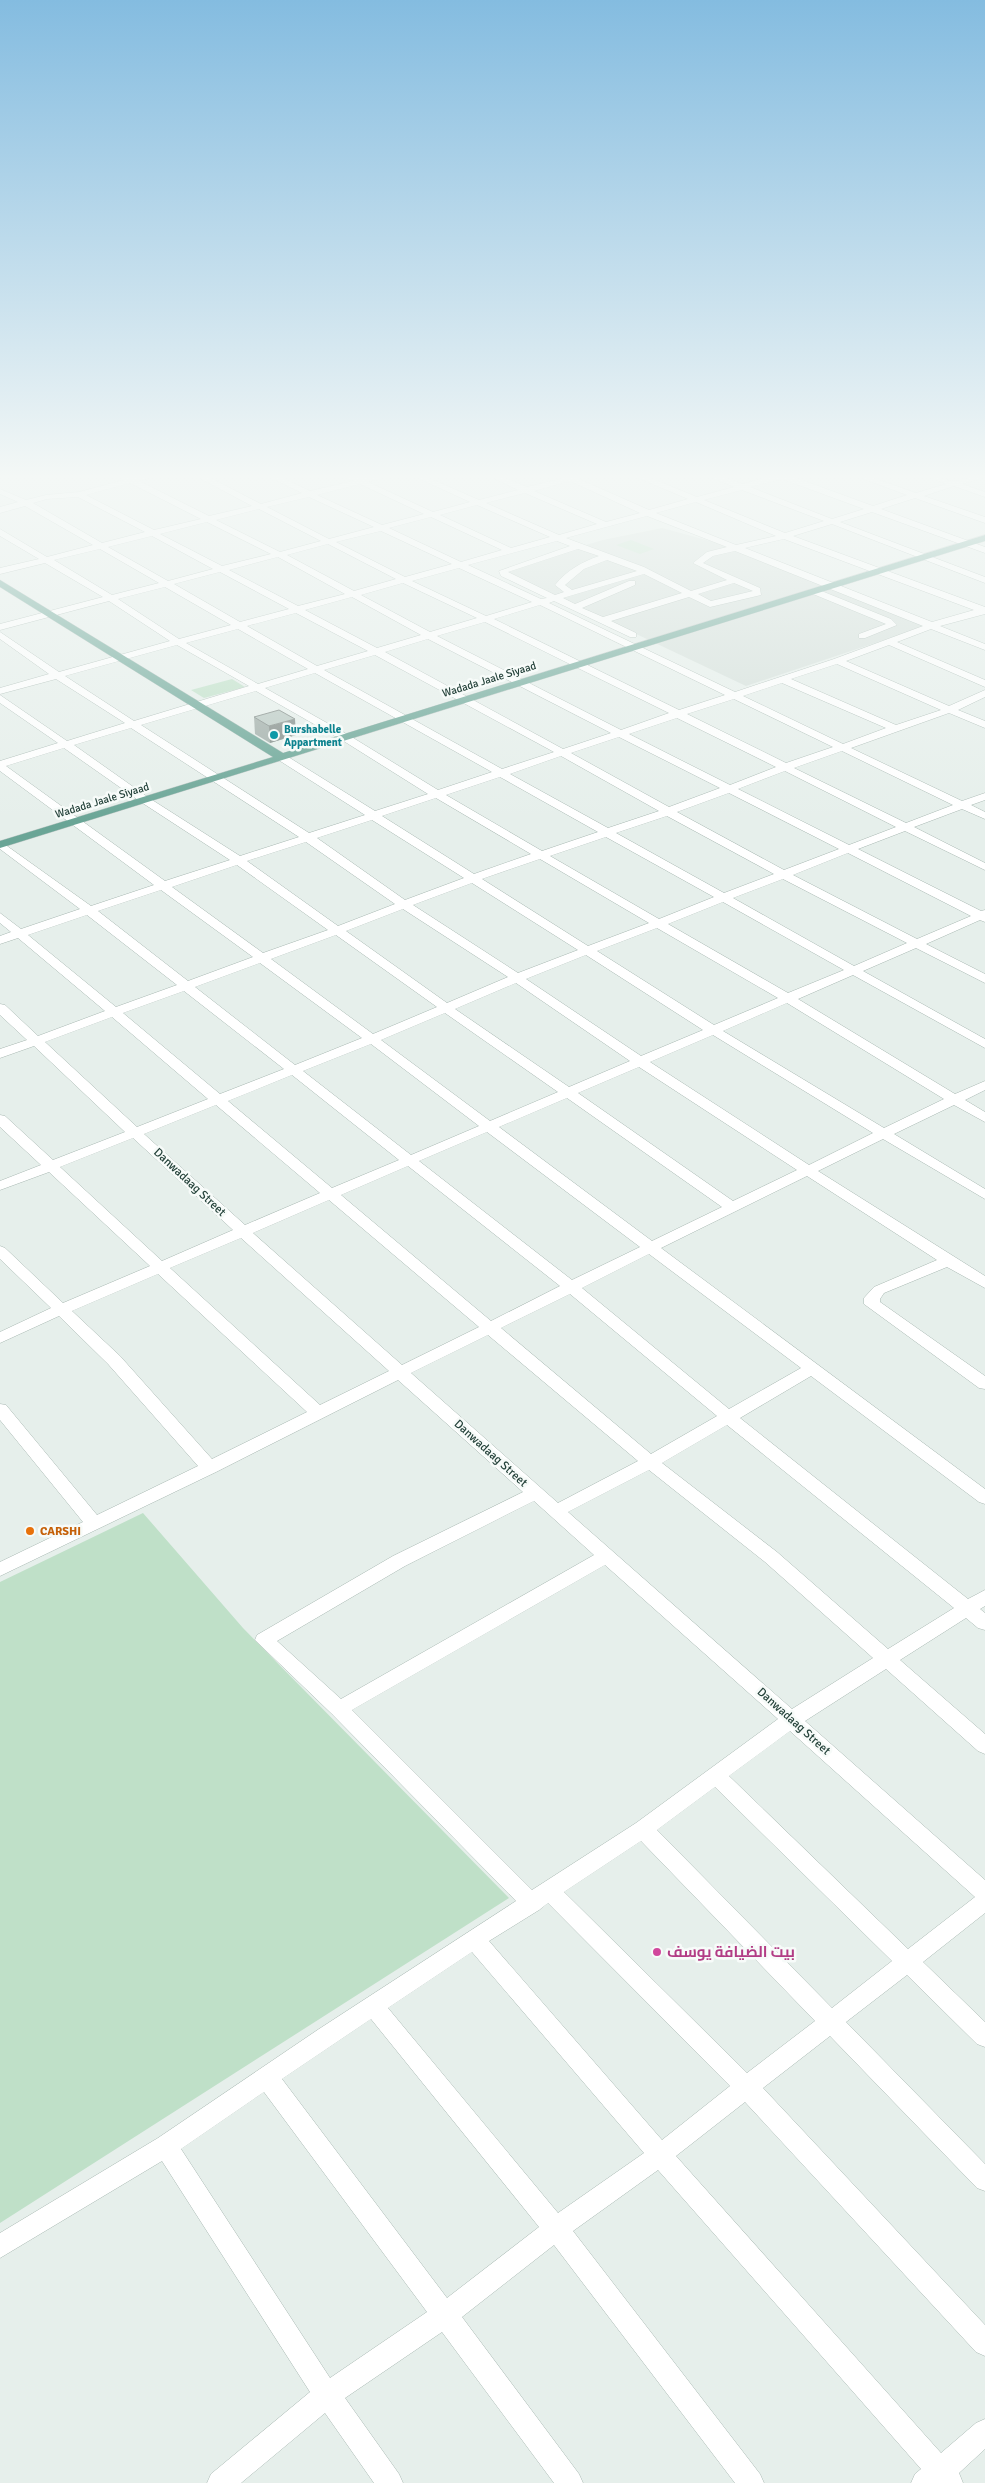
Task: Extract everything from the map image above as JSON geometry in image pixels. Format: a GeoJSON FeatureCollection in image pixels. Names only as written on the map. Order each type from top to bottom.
{"type":"FeatureCollection","features":[{"type":"Feature","properties":{"kind":"main road"},"geometry":{"type":"LineString","coordinates":[[12,590],[281,757]]}},
{"type":"Feature","properties":{"kind":"main road","name":"Wadada Jaale Siyaad"},"geometry":{"type":"LineString","coordinates":[[0,845],[346,738],[404,718],[822,590]]}},
{"type":"Feature","properties":{"kind":"street"},"geometry":{"type":"LineString","coordinates":[[97,590],[178,642],[346,738],[541,856],[787,998],[985,1118]]}},
{"type":"Feature","properties":{"kind":"street"},"geometry":{"type":"LineString","coordinates":[[0,627],[146,590]]}},
{"type":"Feature","properties":{"kind":"street"},"geometry":{"type":"LineString","coordinates":[[178,590],[315,670],[985,1044]]}},
{"type":"Feature","properties":{"kind":"street"},"geometry":{"type":"LineString","coordinates":[[261,590],[563,752],[783,875],[985,980]]}},
{"type":"Feature","properties":{"kind":"street"},"geometry":{"type":"LineString","coordinates":[[345,590],[469,657],[523,682],[849,850],[984,916]]}},
{"type":"Feature","properties":{"kind":"street"},"geometry":{"type":"LineString","coordinates":[[0,692],[368,590]]}},
{"type":"Feature","properties":{"kind":"street"},"geometry":{"type":"LineString","coordinates":[[424,590],[580,664],[676,714],[985,867]]}},
{"type":"Feature","properties":{"kind":"street"},"geometry":{"type":"LineString","coordinates":[[510,590],[735,695],[985,816]]}},
{"type":"Feature","properties":{"kind":"street"},"geometry":{"type":"LineString","coordinates":[[538,590],[633,635]]}},
{"type":"Feature","properties":{"kind":"street"},"geometry":{"type":"LineString","coordinates":[[564,590],[570,594]]}},
{"type":"Feature","properties":{"kind":"street"},"geometry":{"type":"LineString","coordinates":[[0,765],[586,590]]}},
{"type":"Feature","properties":{"kind":"street"},"geometry":{"type":"LineString","coordinates":[[576,607],[613,590]]}},
{"type":"Feature","properties":{"kind":"street"},"geometry":{"type":"LineString","coordinates":[[683,590],[710,604],[758,593],[757,590]]}},
{"type":"Feature","properties":{"kind":"street"},"geometry":{"type":"LineString","coordinates":[[604,620],[704,590]]}},
{"type":"Feature","properties":{"kind":"street"},"geometry":{"type":"LineString","coordinates":[[844,590],[985,647]]}},
{"type":"Feature","properties":{"kind":"street"},"geometry":{"type":"LineString","coordinates":[[931,590],[984,610]]}},
{"type":"Feature","properties":{"kind":"street"},"geometry":{"type":"LineString","coordinates":[[816,592],[888,621],[892,625],[862,636]]}},
{"type":"Feature","properties":{"kind":"street"},"geometry":{"type":"LineString","coordinates":[[0,940],[164,886],[306,836],[502,774],[837,661],[933,625],[984,610]]}},
{"type":"Feature","properties":{"kind":"street"},"geometry":{"type":"LineString","coordinates":[[0,635],[58,676],[306,836],[404,905],[517,978],[638,1061],[985,1283]]}},
{"type":"Feature","properties":{"kind":"street"},"geometry":{"type":"LineString","coordinates":[[890,642],[985,684]]}},
{"type":"Feature","properties":{"kind":"street"},"geometry":{"type":"LineString","coordinates":[[837,661],[985,725]]}},
{"type":"Feature","properties":{"kind":"street"},"geometry":{"type":"LineString","coordinates":[[782,679],[894,728]]}},
{"type":"Feature","properties":{"kind":"street"},"geometry":{"type":"LineString","coordinates":[[0,1054],[336,931],[472,878],[670,811],[786,767],[949,710],[985,693]]}},
{"type":"Feature","properties":{"kind":"street"},"geometry":{"type":"LineString","coordinates":[[0,698],[145,800],[238,860],[336,931],[732,1207]]}},
{"type":"Feature","properties":{"kind":"street"},"geometry":{"type":"LineString","coordinates":[[281,757],[713,1030],[985,1195]]}},
{"type":"Feature","properties":{"kind":"street"},"geometry":{"type":"LineString","coordinates":[[0,765],[652,1247],[985,1498]]}},
{"type":"Feature","properties":{"kind":"street"},"geometry":{"type":"LineString","coordinates":[[0,1186],[217,1098],[372,1039],[517,978],[985,796]]}},
{"type":"Feature","properties":{"kind":"street"},"geometry":{"type":"LineString","coordinates":[[0,845],[90,911],[571,1286],[727,1416],[985,1623]]}},
{"type":"Feature","properties":{"kind":"street"},"geometry":{"type":"LineString","coordinates":[[0,1338],[62,1309],[331,1195],[915,942],[984,916]]}},
{"type":"Feature","properties":{"kind":"street"},"geometry":{"type":"LineString","coordinates":[[0,917],[650,1462],[674,1478],[771,1557],[985,1746]]}},
{"type":"Feature","properties":{"kind":"street","name":"Danwadaag Street"},"geometry":{"type":"LineString","coordinates":[[0,1008],[244,1232],[985,1893]]}},
{"type":"Feature","properties":{"kind":"street"},"geometry":{"type":"LineString","coordinates":[[0,1570],[210,1468],[571,1286],[985,1085]]}},
{"type":"Feature","properties":{"kind":"street"},"geometry":{"type":"LineString","coordinates":[[0,1120],[49,1167],[162,1267],[318,1414]]}},
{"type":"Feature","properties":{"kind":"street"},"geometry":{"type":"LineString","coordinates":[[0,1251],[114,1360],[210,1468]]}},
{"type":"Feature","properties":{"kind":"street"},"geometry":{"type":"LineString","coordinates":[[948,1261],[879,1290],[872,1298],[872,1304],[985,1384]]}},
{"type":"Feature","properties":{"kind":"street"},"geometry":{"type":"LineString","coordinates":[[556,1511],[650,1462],[813,1368]]}},
{"type":"Feature","properties":{"kind":"street"},"geometry":{"type":"LineString","coordinates":[[0,1409],[95,1524]]}},
{"type":"Feature","properties":{"kind":"street"},"geometry":{"type":"LineString","coordinates":[[535,1493],[399,1561],[264,1640],[541,1897],[654,1994],[746,2087],[985,2344]]}},
{"type":"Feature","properties":{"kind":"street"},"geometry":{"type":"LineString","coordinates":[[339,1709],[606,1556]]}},
{"type":"Feature","properties":{"kind":"street"},"geometry":{"type":"LineString","coordinates":[[0,2246],[166,2146],[373,2006],[643,1829],[717,1777],[792,1719],[985,1598]]}},
{"type":"Feature","properties":{"kind":"street"},"geometry":{"type":"LineString","coordinates":[[717,1777],[909,1961],[985,2037]]}},
{"type":"Feature","properties":{"kind":"street"},"geometry":{"type":"LineString","coordinates":[[643,1829],[985,2180]]}},
{"type":"Feature","properties":{"kind":"street"},"geometry":{"type":"LineString","coordinates":[[223,2482],[327,2395],[446,2314],[556,2230],[660,2155],[985,1902]]}},
{"type":"Feature","properties":{"kind":"street"},"geometry":{"type":"LineString","coordinates":[[476,1940],[938,2479],[985,2432]]}},
{"type":"Feature","properties":{"kind":"street"},"geometry":{"type":"LineString","coordinates":[[373,2006],[556,2230],[751,2483]]}},
{"type":"Feature","properties":{"kind":"street"},"geometry":{"type":"LineString","coordinates":[[267,2078],[446,2314],[570,2483]]}},
{"type":"Feature","properties":{"kind":"street"},"geometry":{"type":"LineString","coordinates":[[166,2146],[327,2395],[390,2483]]}},
{"type":"Feature","properties":{"kind":"shaded area"},"geometry":{"type":"Polygon","coordinates":[[[543,590],[839,590],[926,626],[746,686],[543,590]]]}},
{"type":"Feature","properties":{"kind":"green space"},"geometry":{"type":"Polygon","coordinates":[[[232,679],[245,687],[204,698],[191,690],[232,679]]]}},
{"type":"Feature","properties":{"kind":"green space"},"geometry":{"type":"Polygon","coordinates":[[[143,1513],[243,1628],[509,1898],[0,2223],[0,1582],[143,1513]]]}},
{"type":"Feature","properties":{"kind":"building"},"geometry":{"type":"Polygon","coordinates":[[[279,710],[295,719],[269,726],[254,717],[279,710]]]}},
{"type":"Feature","properties":{"kind":"place","name":"Burshabelle Appartment"},"geometry":{"type":"Point","coordinates":[274,735]}},
{"type":"Feature","properties":{"kind":"place","name":"CARSHI"},"geometry":{"type":"Point","coordinates":[30,1531]}},
{"type":"Feature","properties":{"kind":"place","name":"بيت الضيافة يوسف"},"geometry":{"type":"Point","coordinates":[657,1952]}}]}
